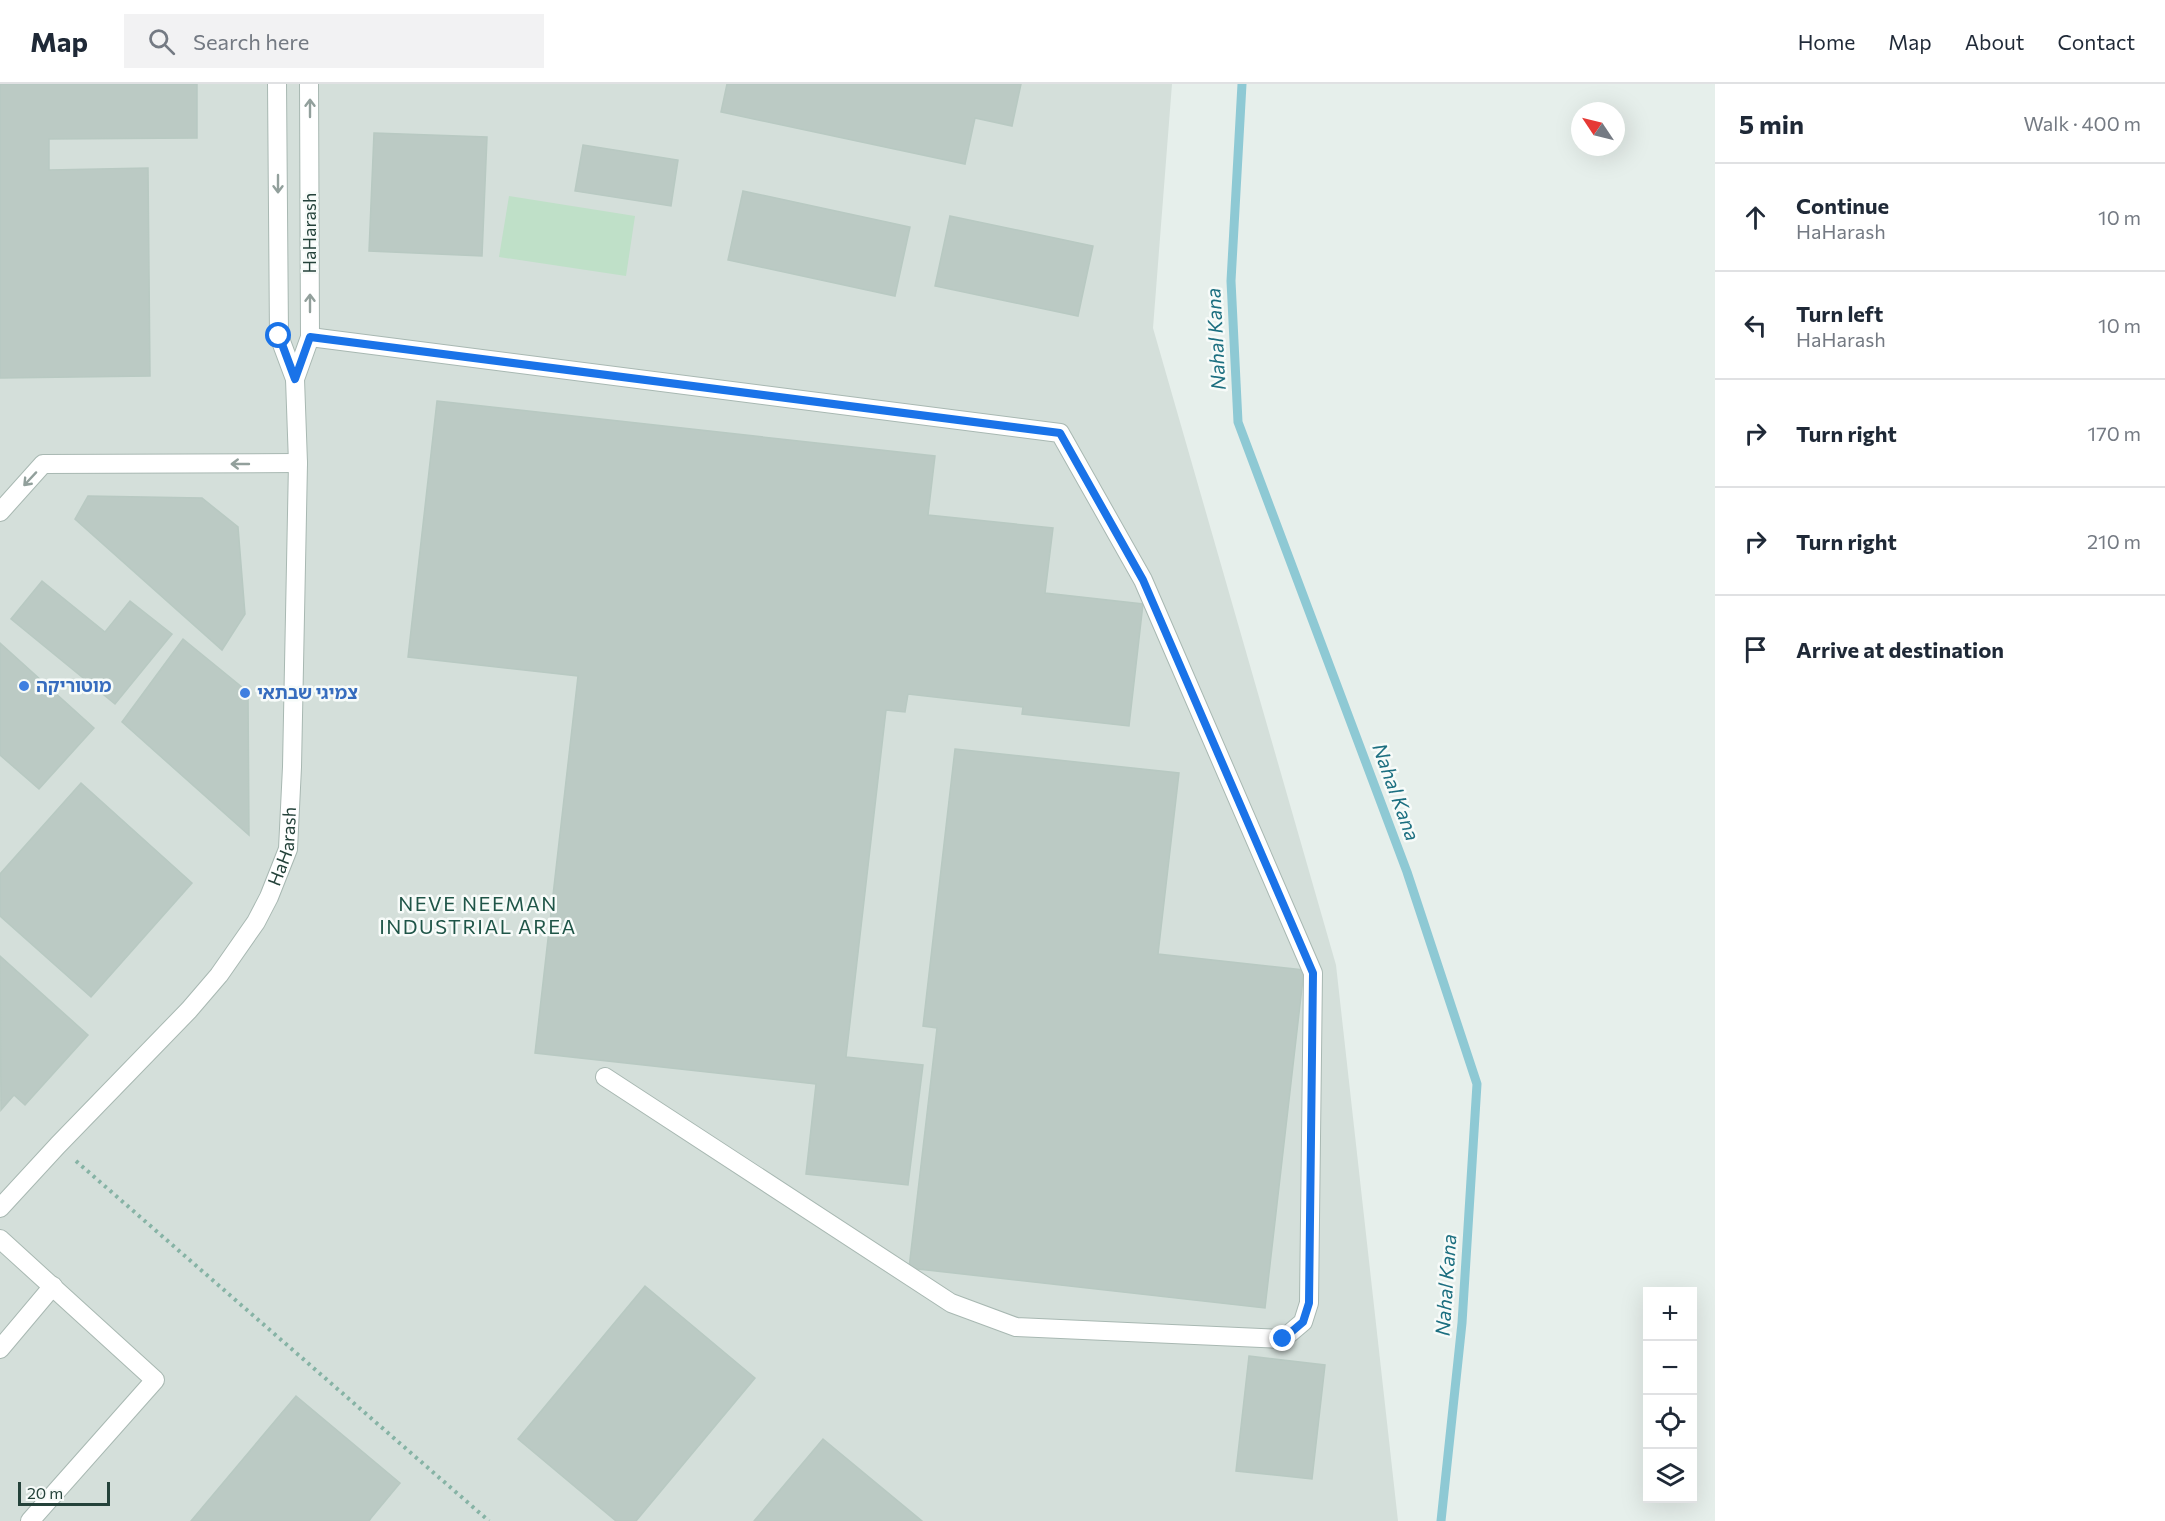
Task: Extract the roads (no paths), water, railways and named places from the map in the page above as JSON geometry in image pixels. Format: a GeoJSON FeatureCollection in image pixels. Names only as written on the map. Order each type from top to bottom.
{"type":"FeatureCollection","features":[{"type":"Feature","properties":{"kind":"street","name":"HaHarash"},"geometry":{"type":"LineString","coordinates":[[0,1208],[189,1010],[219,975],[256,922],[269,897],[288,849],[292,766],[298,463],[295,379],[279,336],[277,84]]}},
{"type":"Feature","properties":{"kind":"street","name":"HaHarash"},"geometry":{"type":"LineString","coordinates":[[295,379],[310,337],[309,84]]}},
{"type":"Feature","properties":{"kind":"street"},"geometry":{"type":"LineString","coordinates":[[310,337],[1060,433],[1143,580],[1313,973],[1309,1303],[1303,1322],[1283,1339],[1016,1327],[951,1303],[604,1077]]}},
{"type":"Feature","properties":{"kind":"street"},"geometry":{"type":"LineString","coordinates":[[0,512],[43,464],[298,463]]}},
{"type":"Feature","properties":{"kind":"street"},"geometry":{"type":"LineString","coordinates":[[0,1239],[155,1380],[30,1521]]}},
{"type":"Feature","properties":{"kind":"street"},"geometry":{"type":"LineString","coordinates":[[0,1349],[53,1286]]}},
{"type":"Feature","properties":{"kind":"waterway","name":"Nahal Kana"},"geometry":{"type":"LineString","coordinates":[[1242,84],[1231,281],[1238,422],[1407,872],[1477,1084],[1462,1323],[1441,1521]]}},
{"type":"Feature","properties":{"kind":"place","name":"מוטוריקה"},"geometry":{"type":"Point","coordinates":[24,686]}},
{"type":"Feature","properties":{"kind":"place","name":"צמיגי שבתאי"},"geometry":{"type":"Point","coordinates":[245,693]}},
{"type":"Feature","properties":{"kind":"district","name":"NEVE NEEMAN INDUSTRIAL AREA"},"geometry":{"type":"Point","coordinates":[478,916]}}]}
